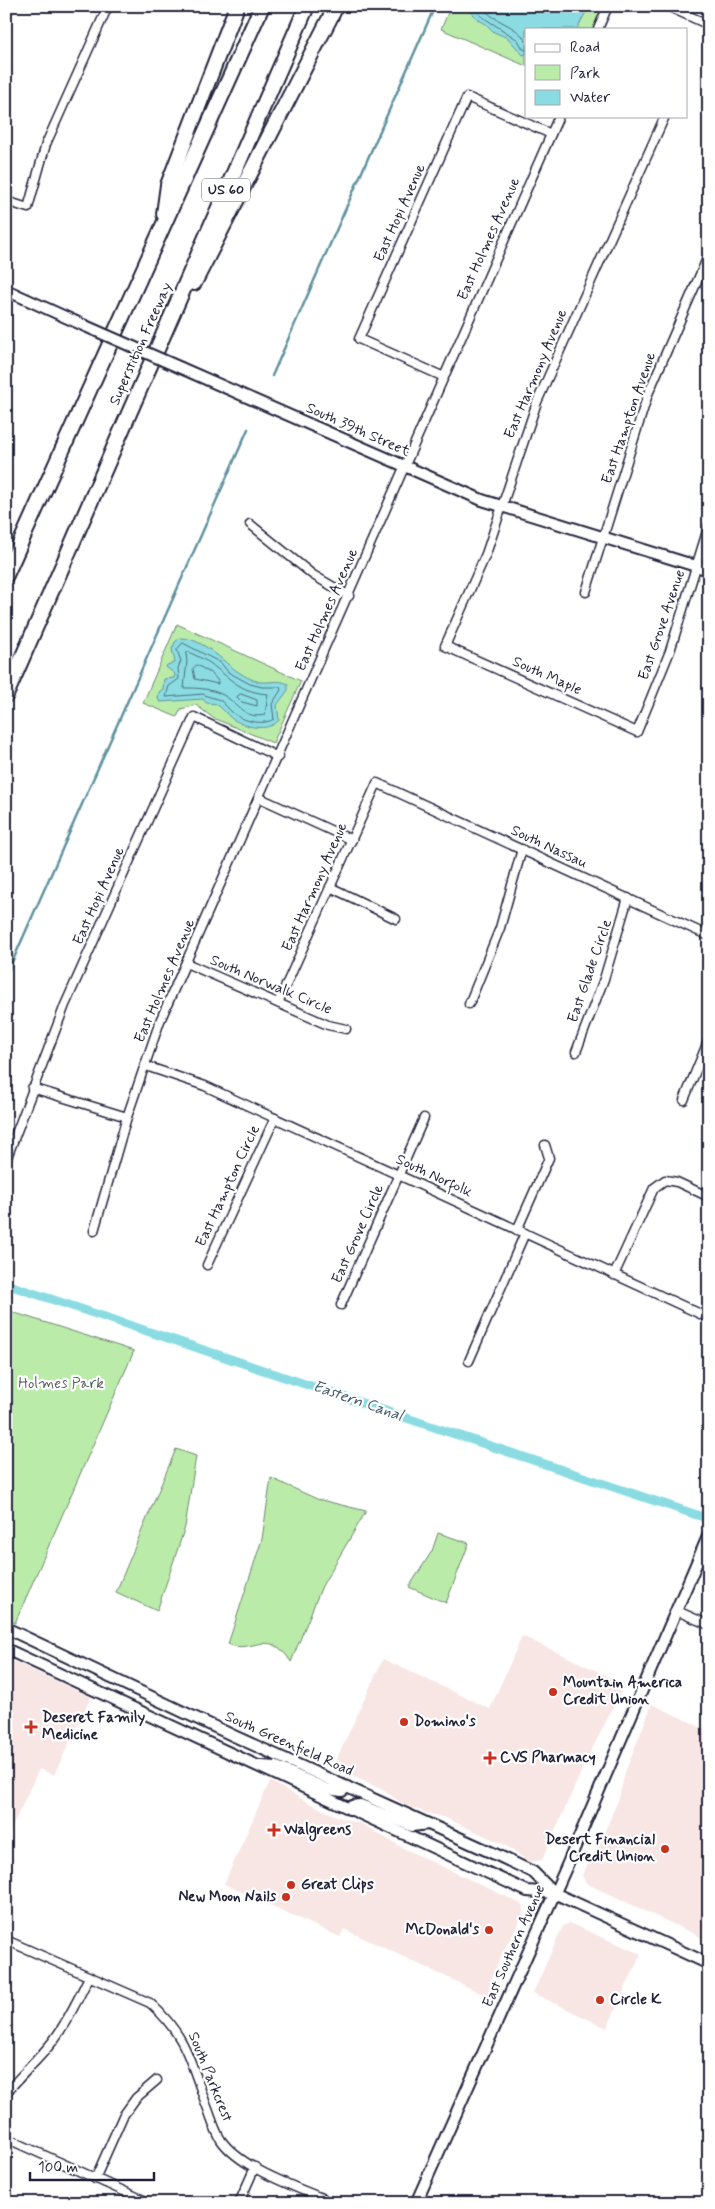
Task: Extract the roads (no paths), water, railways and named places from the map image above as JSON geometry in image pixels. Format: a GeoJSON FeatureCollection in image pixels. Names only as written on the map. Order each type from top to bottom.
{"type":"FeatureCollection","features":[{"type":"Feature","properties":{"kind":"highway"},"geometry":{"type":"LineString","coordinates":[[161,232],[168,185],[237,6]]}},
{"type":"Feature","properties":{"kind":"highway","name":"Superstition Freeway"},"geometry":{"type":"LineString","coordinates":[[15,552],[262,6]]}},
{"type":"Feature","properties":{"kind":"highway","name":"Superstition Freeway"},"geometry":{"type":"LineString","coordinates":[[6,695],[307,6]]}},
{"type":"Feature","properties":{"kind":"highway"},"geometry":{"type":"LineString","coordinates":[[146,374],[224,228],[265,142],[336,6]]}},
{"type":"Feature","properties":{"kind":"highway"},"geometry":{"type":"LineString","coordinates":[[6,567],[15,552]]}},
{"type":"Feature","properties":{"kind":"highway"},"geometry":{"type":"LineString","coordinates":[[6,575],[15,552]]}},
{"type":"Feature","properties":{"kind":"main road","name":"South 39th Street"},"geometry":{"type":"LineString","coordinates":[[6,290],[406,467],[500,506],[709,570]]}},
{"type":"Feature","properties":{"kind":"main road","name":"East Southern Avenue"},"geometry":{"type":"LineString","coordinates":[[416,2203],[554,1893],[709,1534]]}},
{"type":"Feature","properties":{"kind":"main road","name":"South Greenfield Road"},"geometry":{"type":"LineString","coordinates":[[6,1628],[533,1872],[554,1893]]}},
{"type":"Feature","properties":{"kind":"main road","name":"South Greenfield Road"},"geometry":{"type":"LineString","coordinates":[[6,1649],[252,1765],[527,1891],[554,1893],[709,1964]]}},
{"type":"Feature","properties":{"kind":"main road"},"geometry":{"type":"LineString","coordinates":[[252,1765],[277,1767],[332,1791],[342,1791],[347,1787]]}},
{"type":"Feature","properties":{"kind":"main road"},"geometry":{"type":"LineString","coordinates":[[349,1809],[355,1805],[364,1806],[412,1826],[429,1824]]}},
{"type":"Feature","properties":{"kind":"street"},"geometry":{"type":"LineString","coordinates":[[6,201],[28,208],[46,144],[108,6]]}},
{"type":"Feature","properties":{"kind":"street"},"geometry":{"type":"LineString","coordinates":[[598,28],[608,6]]}},
{"type":"Feature","properties":{"kind":"street"},"geometry":{"type":"LineString","coordinates":[[668,6],[709,26]]}},
{"type":"Feature","properties":{"kind":"street","name":"East Hopi Avenue"},"geometry":{"type":"LineString","coordinates":[[444,377],[359,339],[467,97],[551,134]]}},
{"type":"Feature","properties":{"kind":"street","name":"East Holmes Avenue"},"geometry":{"type":"LineString","coordinates":[[94,1231],[127,1117],[160,1021],[406,467],[558,118]]}},
{"type":"Feature","properties":{"kind":"street","name":"East Harmony Avenue"},"geometry":{"type":"LineString","coordinates":[[445,646],[479,570],[537,402],[664,118]]}},
{"type":"Feature","properties":{"kind":"street","name":"East Hampton Avenue"},"geometry":{"type":"LineString","coordinates":[[603,538],[648,394],[709,254]]}},
{"type":"Feature","properties":{"kind":"street"},"geometry":{"type":"LineString","coordinates":[[250,524],[313,575],[348,596]]}},
{"type":"Feature","properties":{"kind":"street","name":"East Grove Avenue"},"geometry":{"type":"LineString","coordinates":[[637,732],[670,651],[709,525]]}},
{"type":"Feature","properties":{"kind":"street"},"geometry":{"type":"LineString","coordinates":[[586,592],[603,538]]}},
{"type":"Feature","properties":{"kind":"street","name":"South Maple"},"geometry":{"type":"LineString","coordinates":[[445,646],[637,732]]}},
{"type":"Feature","properties":{"kind":"street","name":"East Hopi Avenue"},"geometry":{"type":"LineString","coordinates":[[6,1160],[65,1005],[194,717],[278,757]]}},
{"type":"Feature","properties":{"kind":"street","name":"East Harmony Avenue"},"geometry":{"type":"LineString","coordinates":[[278,1003],[377,783]]}},
{"type":"Feature","properties":{"kind":"street","name":"South Nassau"},"geometry":{"type":"LineString","coordinates":[[377,783],[709,936]]}},
{"type":"Feature","properties":{"kind":"street"},"geometry":{"type":"LineString","coordinates":[[260,798],[352,840]]}},
{"type":"Feature","properties":{"kind":"street"},"geometry":{"type":"LineString","coordinates":[[469,1004],[500,928],[522,849]]}},
{"type":"Feature","properties":{"kind":"street"},"geometry":{"type":"LineString","coordinates":[[330,887],[396,919]]}},
{"type":"Feature","properties":{"kind":"street","name":"East Glade Circle"},"geometry":{"type":"LineString","coordinates":[[576,1052],[604,979],[628,898]]}},
{"type":"Feature","properties":{"kind":"street","name":"South Norwalk Circle"},"geometry":{"type":"LineString","coordinates":[[186,963],[328,1025],[346,1029]]}},
{"type":"Feature","properties":{"kind":"street"},"geometry":{"type":"LineString","coordinates":[[684,1100],[709,1039]]}},
{"type":"Feature","properties":{"kind":"street","name":"South Norfolk"},"geometry":{"type":"LineString","coordinates":[[146,1066],[205,1086],[709,1318]]}},
{"type":"Feature","properties":{"kind":"street"},"geometry":{"type":"LineString","coordinates":[[32,1088],[127,1117]]}},
{"type":"Feature","properties":{"kind":"street","name":"East Hampton Circle"},"geometry":{"type":"LineString","coordinates":[[207,1266],[275,1118]]}},
{"type":"Feature","properties":{"kind":"street","name":"East Grove Circle"},"geometry":{"type":"LineString","coordinates":[[342,1305],[424,1118]]}},
{"type":"Feature","properties":{"kind":"street"},"geometry":{"type":"LineString","coordinates":[[517,1230],[548,1158],[545,1145]]}},
{"type":"Feature","properties":{"kind":"street"},"geometry":{"type":"LineString","coordinates":[[614,1275],[654,1188],[665,1180],[677,1182],[709,1197]]}},
{"type":"Feature","properties":{"kind":"street"},"geometry":{"type":"LineString","coordinates":[[469,1361],[525,1233]]}},
{"type":"Feature","properties":{"kind":"street"},"geometry":{"type":"LineString","coordinates":[[675,1610],[709,1626]]}},
{"type":"Feature","properties":{"kind":"street","name":"South Parkcrest"},"geometry":{"type":"LineString","coordinates":[[6,1940],[150,2003],[180,2035],[221,2140],[234,2153],[255,2167],[333,2203]]}},
{"type":"Feature","properties":{"kind":"street"},"geometry":{"type":"LineString","coordinates":[[6,2093],[24,2070],[52,2042],[71,2012],[89,1977]]}},
{"type":"Feature","properties":{"kind":"street"},"geometry":{"type":"LineString","coordinates":[[95,2179],[123,2116],[136,2098],[157,2080]]}},
{"type":"Feature","properties":{"kind":"street"},"geometry":{"type":"LineString","coordinates":[[6,2138],[150,2203]]}},
{"type":"Feature","properties":{"kind":"street"},"geometry":{"type":"LineString","coordinates":[[239,2203],[255,2167]]}},
{"type":"Feature","properties":{"kind":"water"},"geometry":{"type":"Polygon","coordinates":[[[467,6],[589,6],[578,28],[525,28],[525,54],[523,55],[508,38],[494,32],[477,19],[467,6]]]}},
{"type":"Feature","properties":{"kind":"water"},"geometry":{"type":"Polygon","coordinates":[[[180,638],[189,639],[205,646],[250,679],[261,682],[278,681],[288,684],[288,690],[277,705],[279,720],[269,726],[249,726],[231,718],[218,705],[207,703],[203,699],[160,702],[158,699],[159,692],[163,689],[164,679],[174,678],[175,674],[166,667],[175,663],[172,649],[175,642],[180,638]]]}},
{"type":"Feature","properties":{"kind":"waterway"},"geometry":{"type":"LineString","coordinates":[[272,376],[435,6]]}},
{"type":"Feature","properties":{"kind":"waterway"},"geometry":{"type":"LineString","coordinates":[[6,976],[248,429]]}},
{"type":"Feature","properties":{"kind":"waterway","name":"Eastern Canal"},"geometry":{"type":"LineString","coordinates":[[6,1284],[709,1519]]}},
{"type":"Feature","properties":{"kind":"place","name":"Mountain America Credit Union"},"geometry":{"type":"Point","coordinates":[553,1692]}},
{"type":"Feature","properties":{"kind":"place","name":"Domino's"},"geometry":{"type":"Point","coordinates":[404,1722]}},
{"type":"Feature","properties":{"kind":"place","name":"Deseret Family Medicine"},"geometry":{"type":"Point","coordinates":[31,1727]}},
{"type":"Feature","properties":{"kind":"place","name":"CVS Pharmacy"},"geometry":{"type":"Point","coordinates":[490,1758]}},
{"type":"Feature","properties":{"kind":"place","name":"Walgreens"},"geometry":{"type":"Point","coordinates":[274,1830]}},
{"type":"Feature","properties":{"kind":"place","name":"Desert Financial Credit Union"},"geometry":{"type":"Point","coordinates":[665,1849]}},
{"type":"Feature","properties":{"kind":"place","name":"Great Clips"},"geometry":{"type":"Point","coordinates":[291,1885]}},
{"type":"Feature","properties":{"kind":"place","name":"New Moon Nails"},"geometry":{"type":"Point","coordinates":[286,1897]}},
{"type":"Feature","properties":{"kind":"place","name":"McDonald's"},"geometry":{"type":"Point","coordinates":[489,1930]}},
{"type":"Feature","properties":{"kind":"place","name":"Circle K"},"geometry":{"type":"Point","coordinates":[600,2000]}},
{"type":"Feature","properties":{"kind":"park label","name":"Holmes Park"},"geometry":{"type":"Point","coordinates":[61,1384]}}]}
